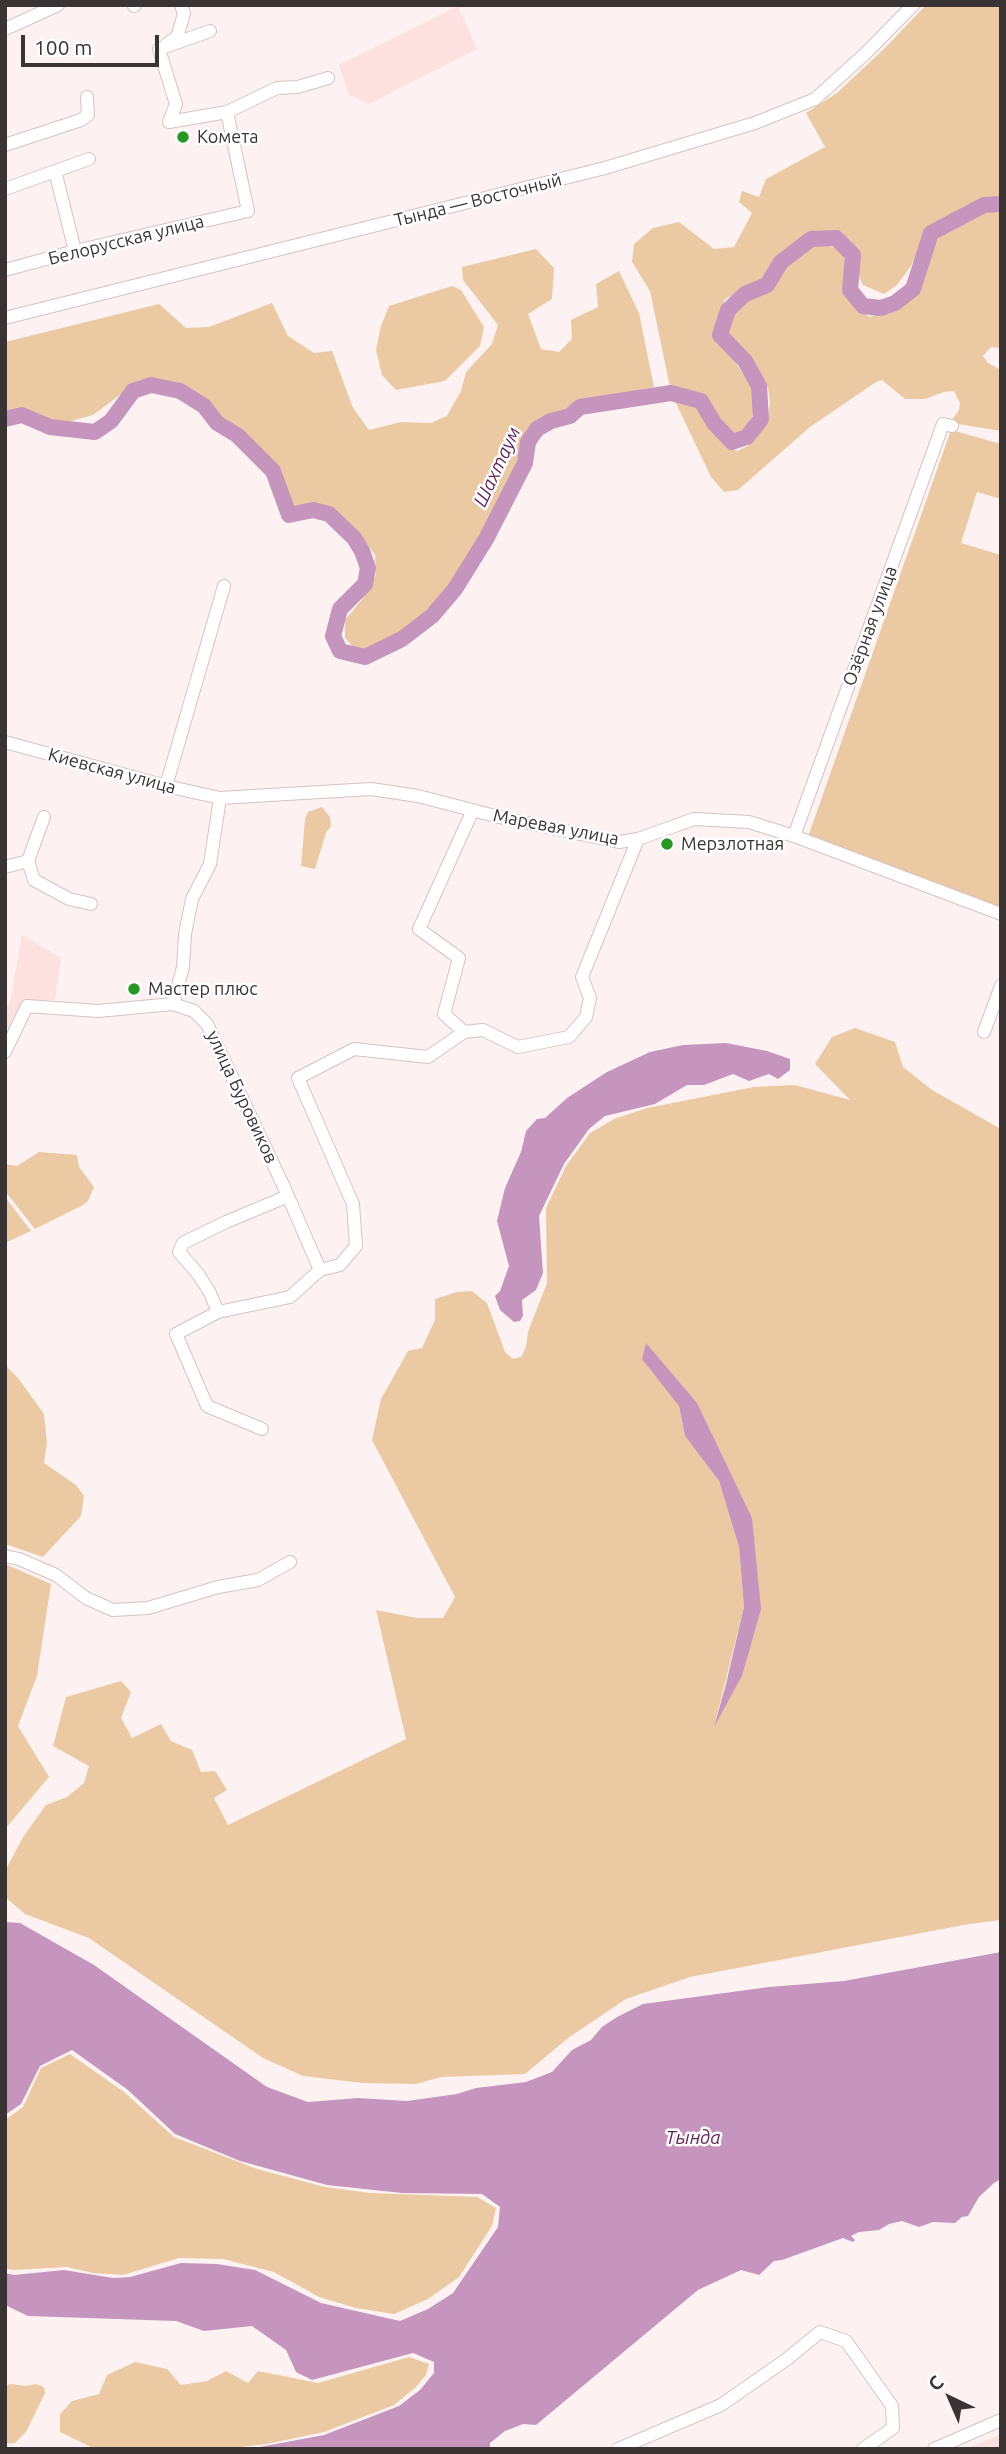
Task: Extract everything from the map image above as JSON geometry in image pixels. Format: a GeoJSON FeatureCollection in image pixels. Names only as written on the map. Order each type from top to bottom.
{"type":"FeatureCollection","features":[{"type":"Feature","properties":{"kind":"street"},"geometry":{"type":"LineString","coordinates":[[5,29],[58,5]]}},
{"type":"Feature","properties":{"kind":"street"},"geometry":{"type":"LineString","coordinates":[[159,49],[177,37],[184,14],[181,5]]}},
{"type":"Feature","properties":{"kind":"street","name":"Тында — Восточный"},"geometry":{"type":"LineString","coordinates":[[5,318],[606,168],[755,123],[815,99],[866,54],[913,5]]}},
{"type":"Feature","properties":{"kind":"street"},"geometry":{"type":"LineString","coordinates":[[159,49],[210,31]]}},
{"type":"Feature","properties":{"kind":"street"},"geometry":{"type":"LineString","coordinates":[[159,49],[176,104],[169,122],[227,112],[277,88],[298,87],[328,78]]}},
{"type":"Feature","properties":{"kind":"street"},"geometry":{"type":"LineString","coordinates":[[5,145],[81,120],[88,115],[87,97]]}},
{"type":"Feature","properties":{"kind":"street","name":"Белорусская улица"},"geometry":{"type":"LineString","coordinates":[[5,270],[248,211],[227,112]]}},
{"type":"Feature","properties":{"kind":"street"},"geometry":{"type":"LineString","coordinates":[[5,189],[89,159]]}},
{"type":"Feature","properties":{"kind":"street"},"geometry":{"type":"LineString","coordinates":[[55,171],[75,251]]}},
{"type":"Feature","properties":{"kind":"street","name":"Озёрная улица"},"geometry":{"type":"LineString","coordinates":[[794,836],[943,424],[952,426]]}},
{"type":"Feature","properties":{"kind":"street"},"geometry":{"type":"LineString","coordinates":[[166,786],[224,586]]}},
{"type":"Feature","properties":{"kind":"street","name":"Киевская улица"},"geometry":{"type":"LineString","coordinates":[[5,742],[220,798]]}},
{"type":"Feature","properties":{"kind":"street","name":"Маревая улица"},"geometry":{"type":"LineString","coordinates":[[220,798],[371,789],[418,796],[619,842],[638,839],[694,819],[749,822],[794,836],[1001,914]]}},
{"type":"Feature","properties":{"kind":"street"},"geometry":{"type":"LineString","coordinates":[[5,1052],[27,1006],[97,1012],[173,1004],[183,967],[185,934],[192,899],[210,864],[220,798]]}},
{"type":"Feature","properties":{"kind":"street"},"geometry":{"type":"LineString","coordinates":[[464,1032],[444,1014],[459,958],[419,929],[473,810]]}},
{"type":"Feature","properties":{"kind":"street"},"geometry":{"type":"LineString","coordinates":[[44,817],[28,861],[34,880],[69,900],[91,904]]}},
{"type":"Feature","properties":{"kind":"street"},"geometry":{"type":"LineString","coordinates":[[262,1429],[207,1406],[176,1334],[218,1312],[290,1297],[320,1270],[340,1265],[356,1246],[354,1204],[298,1078],[354,1049],[428,1057],[464,1032],[483,1030],[518,1047],[569,1037],[586,1017],[590,998],[582,977],[638,839]]}},
{"type":"Feature","properties":{"kind":"street"},"geometry":{"type":"LineString","coordinates":[[5,867],[28,861]]}},
{"type":"Feature","properties":{"kind":"street"},"geometry":{"type":"LineString","coordinates":[[984,1032],[1001,986]]}},
{"type":"Feature","properties":{"kind":"street","name":"улица Буровиков"},"geometry":{"type":"LineString","coordinates":[[173,1004],[194,1011],[207,1024],[320,1270]]}},
{"type":"Feature","properties":{"kind":"street"},"geometry":{"type":"LineString","coordinates":[[218,1312],[198,1274],[179,1252],[183,1243],[288,1196]]}},
{"type":"Feature","properties":{"kind":"street"},"geometry":{"type":"LineString","coordinates":[[5,1556],[56,1575],[86,1598],[113,1610],[148,1608],[218,1587],[258,1580],[290,1562]]}},
{"type":"Feature","properties":{"kind":"street"},"geometry":{"type":"LineString","coordinates":[[618,2449],[721,2405],[787,2360],[820,2332],[846,2342],[892,2406],[892,2428],[863,2449]]}},
{"type":"Feature","properties":{"kind":"street"},"geometry":{"type":"LineString","coordinates":[[934,2449],[1001,2420]]}},
{"type":"Feature","properties":{"kind":"shaded area"},"geometry":{"type":"Polygon","coordinates":[[[926,5],[1001,5],[1001,199],[983,200],[927,230],[911,266],[897,285],[884,294],[863,285],[857,273],[859,260],[854,248],[832,234],[816,234],[798,242],[778,258],[758,283],[725,299],[717,321],[716,334],[753,389],[756,405],[751,420],[744,429],[737,434],[727,430],[718,422],[702,397],[670,387],[650,291],[632,262],[634,244],[653,228],[679,222],[714,249],[734,247],[752,213],[739,202],[742,191],[759,197],[766,179],[825,147],[806,113],[837,93],[926,5]]]}},
{"type":"Feature","properties":{"kind":"shaded area"},"geometry":{"type":"Polygon","coordinates":[[[458,6],[477,49],[369,104],[349,95],[339,65],[458,6]]]}},
{"type":"Feature","properties":{"kind":"shaded area"},"geometry":{"type":"Polygon","coordinates":[[[983,209],[1001,209],[1001,348],[991,347],[983,356],[988,363],[1001,370],[1001,431],[958,424],[952,420],[960,403],[954,391],[925,399],[905,399],[882,380],[810,427],[738,490],[724,492],[711,477],[674,399],[701,408],[714,431],[726,445],[737,451],[748,446],[767,423],[770,403],[768,388],[729,339],[728,325],[745,298],[757,296],[769,288],[785,264],[816,243],[833,247],[844,255],[848,266],[844,285],[850,297],[869,317],[902,306],[913,298],[930,251],[942,233],[983,209]]]}},
{"type":"Feature","properties":{"kind":"shaded area"},"geometry":{"type":"Polygon","coordinates":[[[536,249],[554,268],[552,299],[528,314],[541,349],[559,352],[572,339],[571,320],[598,307],[596,284],[619,271],[639,313],[654,387],[577,403],[533,427],[523,442],[513,473],[494,509],[436,604],[400,633],[370,650],[357,651],[345,638],[345,620],[364,597],[376,575],[375,555],[361,536],[334,511],[310,504],[293,508],[274,463],[239,427],[221,418],[201,397],[170,384],[140,380],[93,415],[67,422],[47,422],[28,411],[5,412],[5,342],[159,304],[186,328],[209,327],[272,303],[288,336],[314,353],[332,351],[353,408],[369,430],[401,422],[431,423],[447,416],[461,391],[466,372],[492,344],[498,325],[463,280],[462,267],[536,249]]]}},
{"type":"Feature","properties":{"kind":"shaded area"},"geometry":{"type":"Polygon","coordinates":[[[452,286],[461,290],[484,327],[480,346],[445,381],[396,390],[382,375],[376,350],[389,306],[452,286]]]}},
{"type":"Feature","properties":{"kind":"shaded area"},"geometry":{"type":"Polygon","coordinates":[[[951,430],[1001,444],[1001,499],[977,492],[961,543],[1001,555],[1001,910],[808,837],[951,430]]]}},
{"type":"Feature","properties":{"kind":"shaded area"},"geometry":{"type":"Polygon","coordinates":[[[322,807],[330,817],[331,826],[326,833],[315,869],[301,866],[305,819],[308,812],[322,807]]]}},
{"type":"Feature","properties":{"kind":"shaded area"},"geometry":{"type":"Polygon","coordinates":[[[22,935],[61,958],[55,1000],[29,1000],[5,1044],[5,1010],[10,1002],[22,935]]]}},
{"type":"Feature","properties":{"kind":"shaded area"},"geometry":{"type":"Polygon","coordinates":[[[855,1028],[895,1042],[903,1067],[932,1090],[1001,1129],[1001,1920],[690,1977],[626,1999],[568,2038],[525,2074],[441,2077],[416,2084],[363,2083],[303,2076],[263,2058],[89,1938],[25,1914],[5,1897],[5,1871],[23,1837],[46,1805],[67,1797],[84,1783],[89,1766],[53,1746],[66,1697],[121,1681],[131,1692],[121,1718],[132,1738],[161,1724],[171,1741],[192,1750],[201,1772],[215,1771],[227,1790],[214,1798],[228,1825],[406,1739],[376,1610],[417,1618],[443,1618],[455,1597],[372,1440],[381,1399],[408,1351],[422,1348],[435,1320],[435,1299],[457,1292],[472,1291],[487,1303],[505,1352],[513,1359],[521,1357],[547,1283],[546,1208],[566,1166],[590,1133],[614,1119],[647,1108],[754,1087],[795,1085],[850,1100],[815,1064],[832,1037],[855,1028]],[[679,1406],[685,1436],[719,1481],[739,1547],[744,1607],[715,1723],[742,1676],[752,1518],[679,1406]]]}},
{"type":"Feature","properties":{"kind":"shaded area"},"geometry":{"type":"Polygon","coordinates":[[[39,1152],[77,1155],[79,1167],[94,1187],[88,1201],[83,1205],[35,1229],[5,1191],[5,1164],[17,1166],[39,1152]]]}},
{"type":"Feature","properties":{"kind":"shaded area"},"geometry":{"type":"Polygon","coordinates":[[[5,1197],[31,1231],[5,1243],[5,1197]]]}},
{"type":"Feature","properties":{"kind":"shaded area"},"geometry":{"type":"Polygon","coordinates":[[[5,1365],[44,1414],[47,1443],[44,1463],[76,1485],[84,1496],[81,1516],[43,1557],[5,1544],[5,1365]]]}},
{"type":"Feature","properties":{"kind":"shaded area"},"geometry":{"type":"Polygon","coordinates":[[[5,1564],[51,1584],[37,1676],[18,1726],[49,1777],[5,1829],[5,1564]]]}},
{"type":"Feature","properties":{"kind":"shaded area"},"geometry":{"type":"Polygon","coordinates":[[[70,2054],[124,2092],[174,2137],[257,2169],[325,2187],[370,2193],[477,2197],[496,2208],[492,2226],[459,2277],[428,2299],[394,2314],[356,2308],[319,2297],[274,2272],[223,2259],[179,2258],[123,2275],[93,2273],[67,2267],[13,2270],[5,2268],[5,2120],[23,2107],[41,2068],[70,2054]]]}},
{"type":"Feature","properties":{"kind":"shaded area"},"geometry":{"type":"Polygon","coordinates":[[[409,2357],[429,2364],[426,2375],[415,2388],[394,2405],[324,2432],[267,2444],[223,2449],[95,2449],[60,2432],[60,2414],[72,2401],[99,2394],[107,2375],[135,2362],[167,2369],[181,2385],[207,2381],[226,2371],[248,2383],[258,2371],[318,2383],[409,2357]]]}},
{"type":"Feature","properties":{"kind":"shaded area"},"geometry":{"type":"Polygon","coordinates":[[[36,2384],[44,2387],[45,2393],[26,2432],[15,2443],[5,2444],[5,2385],[36,2384]]]}},
{"type":"Feature","properties":{"kind":"shaded area"},"geometry":{"type":"Polygon","coordinates":[[[1001,2434],[1001,2449],[966,2449],[1001,2434]]]}},
{"type":"Feature","properties":{"kind":"water"},"geometry":{"type":"Polygon","coordinates":[[[726,1043],[767,1051],[790,1059],[790,1070],[778,1079],[769,1074],[749,1081],[733,1074],[704,1085],[687,1085],[655,1104],[605,1116],[589,1129],[564,1164],[539,1216],[543,1273],[536,1290],[522,1300],[523,1316],[520,1321],[514,1322],[500,1310],[495,1296],[500,1291],[509,1266],[497,1221],[505,1188],[521,1152],[526,1131],[537,1119],[545,1118],[567,1098],[607,1072],[650,1052],[683,1045],[726,1043]]]}},
{"type":"Feature","properties":{"kind":"water"},"geometry":{"type":"Polygon","coordinates":[[[646,1343],[697,1403],[752,1518],[761,1609],[742,1676],[714,1727],[744,1607],[739,1547],[719,1481],[685,1436],[679,1406],[642,1359],[646,1343]]]}},
{"type":"Feature","properties":{"kind":"water","name":"Тында"},"geometry":{"type":"Polygon","coordinates":[[[5,1922],[20,1923],[94,1965],[267,2087],[308,2102],[358,2098],[407,2101],[526,2082],[552,2072],[572,2050],[591,2040],[602,2027],[643,2004],[769,1987],[844,1981],[1001,1952],[1001,2179],[979,2197],[968,2216],[955,2223],[933,2222],[919,2227],[902,2221],[889,2224],[879,2230],[859,2232],[851,2236],[855,2240],[853,2242],[843,2238],[774,2261],[759,2275],[741,2270],[698,2290],[536,2425],[523,2424],[505,2431],[490,2443],[490,2449],[249,2449],[324,2435],[399,2406],[420,2390],[434,2373],[434,2362],[413,2353],[312,2380],[296,2372],[286,2350],[252,2326],[204,2331],[176,2321],[28,2316],[5,2305],[5,2273],[14,2275],[64,2270],[113,2278],[130,2277],[181,2263],[217,2264],[255,2270],[321,2303],[400,2321],[428,2309],[453,2293],[498,2227],[500,2207],[482,2194],[402,2193],[327,2185],[240,2161],[175,2134],[128,2090],[72,2050],[40,2066],[21,2104],[5,2115],[5,1922]]]}},
{"type":"Feature","properties":{"kind":"waterway","name":"Шахтаум"},"geometry":{"type":"LineString","coordinates":[[5,419],[22,415],[50,427],[95,432],[111,421],[133,391],[151,385],[180,391],[204,406],[217,423],[237,435],[273,471],[289,515],[313,510],[329,514],[354,538],[368,568],[365,584],[340,609],[333,636],[340,651],[365,657],[402,639],[432,616],[455,589],[486,539],[525,463],[528,442],[537,429],[551,421],[570,416],[580,407],[671,393],[701,401],[714,423],[732,442],[747,437],[761,419],[759,386],[745,361],[720,335],[728,310],[745,294],[767,285],[781,262],[811,239],[836,238],[853,255],[850,290],[863,306],[881,308],[895,303],[913,289],[931,233],[984,205],[1001,204]]}},
{"type":"Feature","properties":{"kind":"place","name":"Комета"},"geometry":{"type":"Point","coordinates":[183,137]}},
{"type":"Feature","properties":{"kind":"place","name":"Мерзлотная"},"geometry":{"type":"Point","coordinates":[667,844]}},
{"type":"Feature","properties":{"kind":"place","name":"Мастер плюс"},"geometry":{"type":"Point","coordinates":[134,989]}}]}
